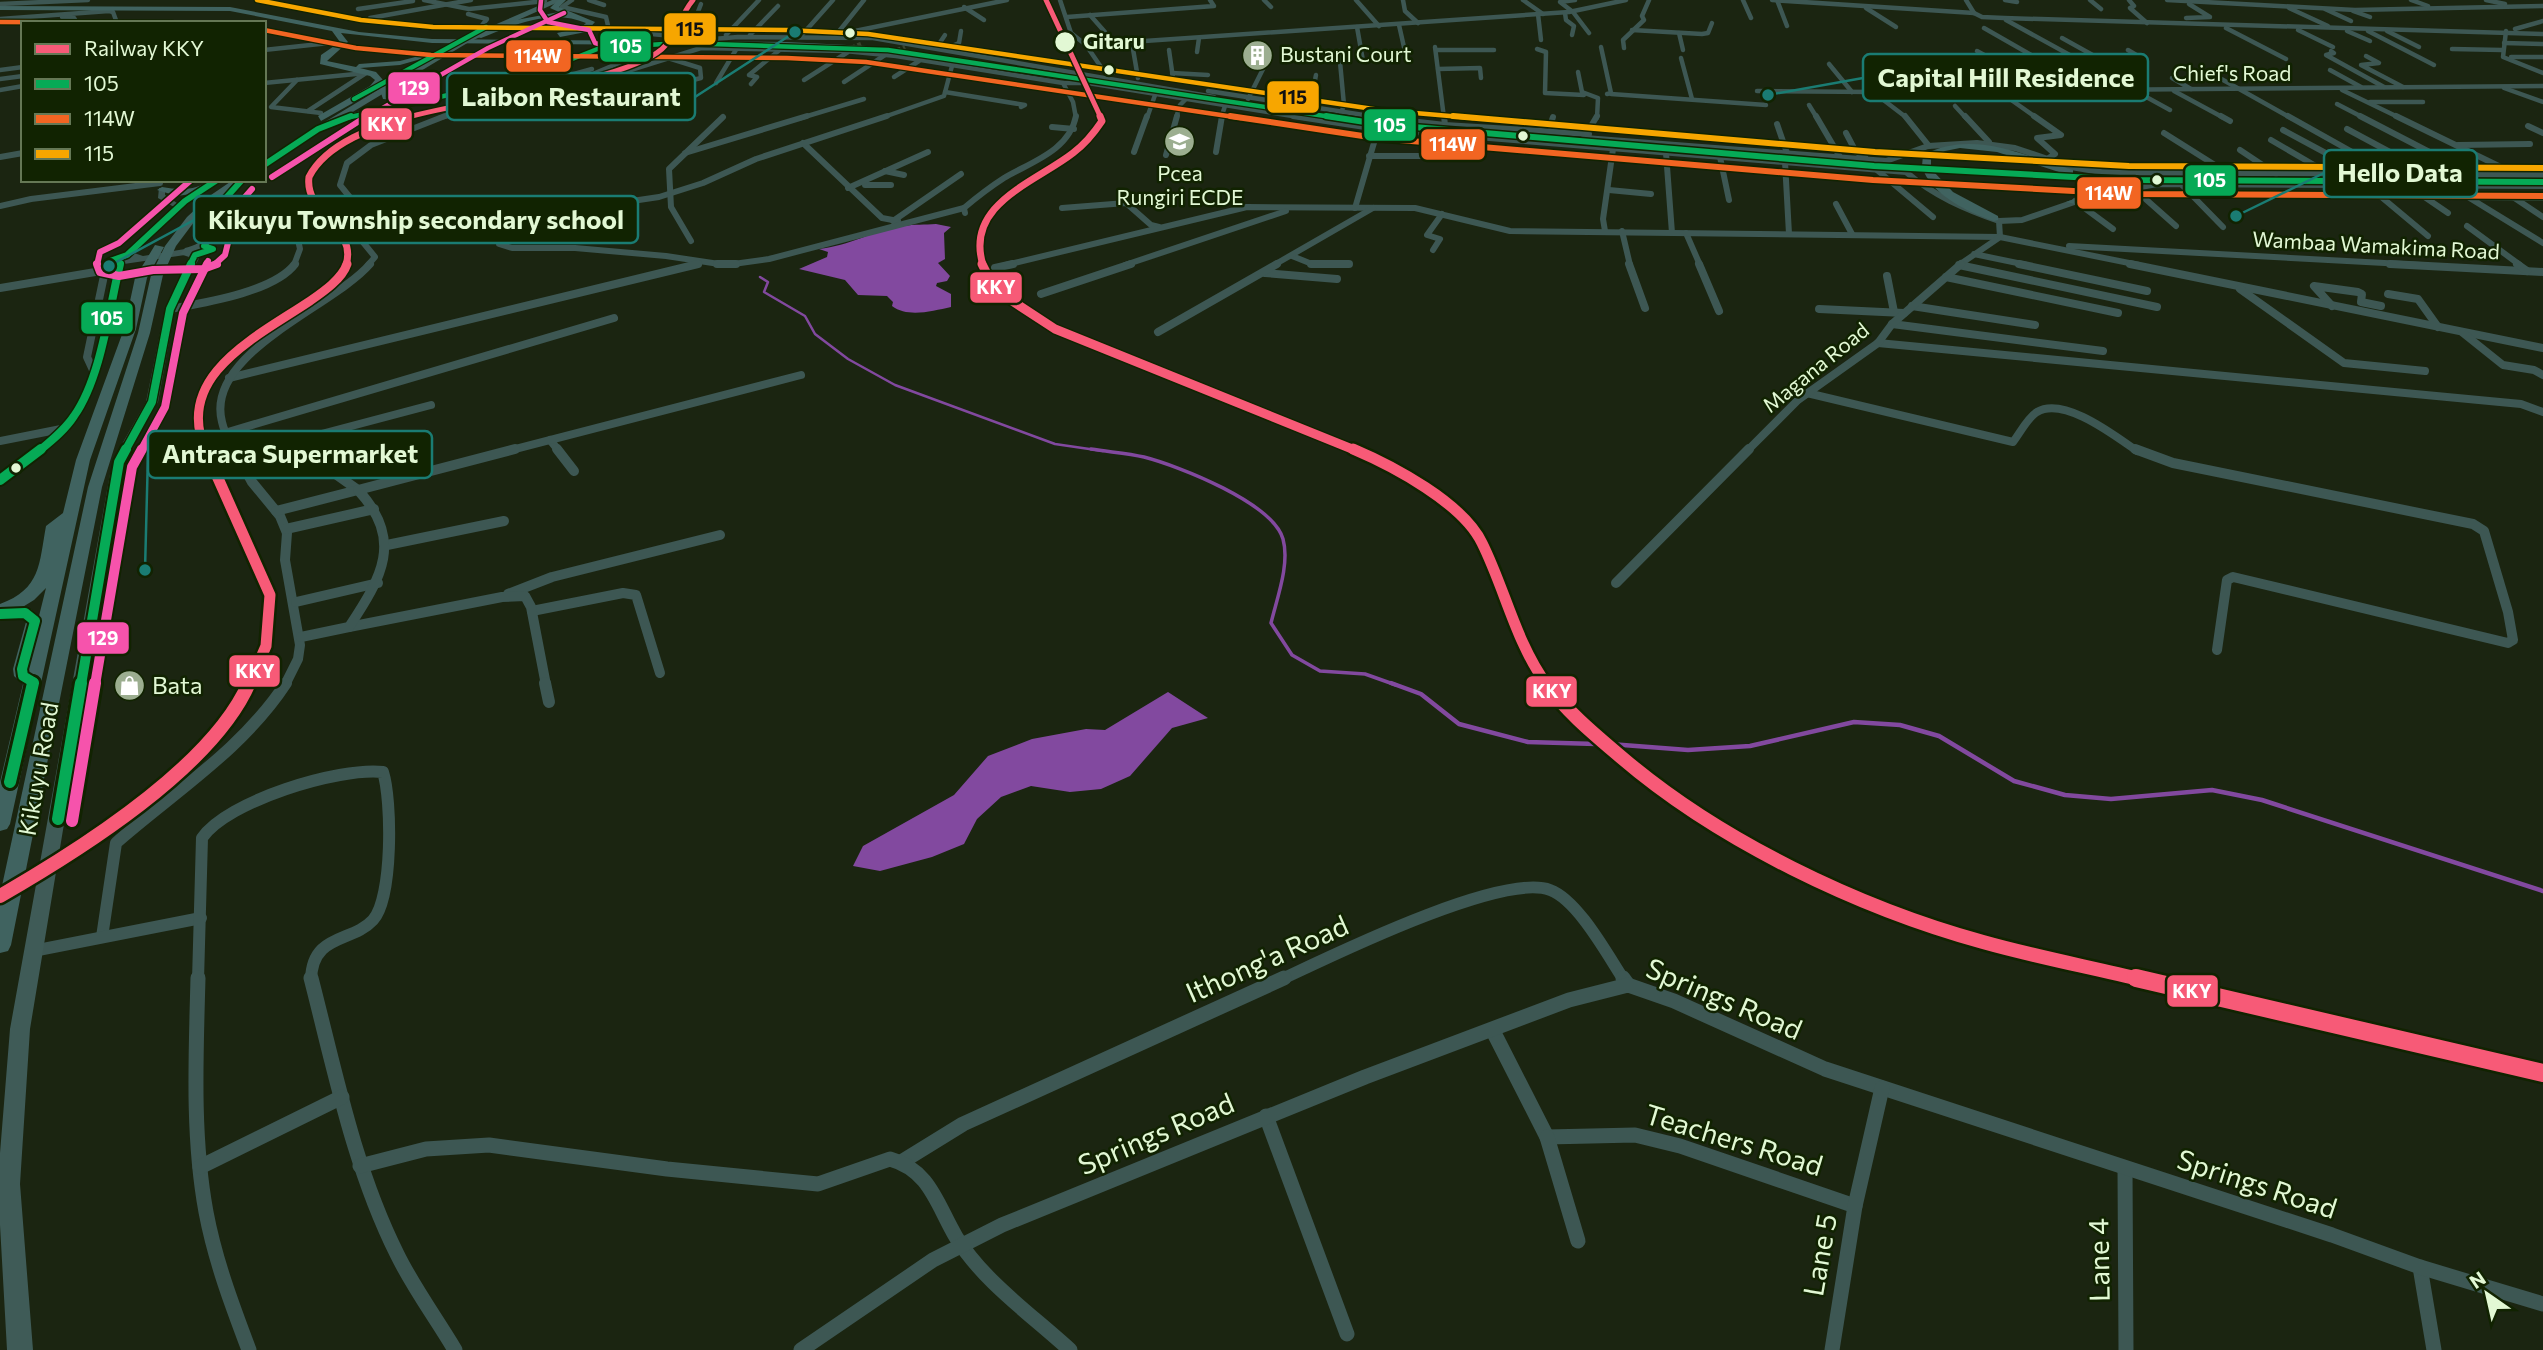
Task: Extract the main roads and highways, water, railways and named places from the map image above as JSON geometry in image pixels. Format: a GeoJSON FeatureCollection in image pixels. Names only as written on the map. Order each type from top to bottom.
{"type":"FeatureCollection","features":[{"type":"Feature","properties":{"kind":"highway"},"geometry":{"type":"LineString","coordinates":[[561,0],[554,6],[556,10],[599,18],[607,33],[655,40]]}},
{"type":"Feature","properties":{"kind":"highway"},"geometry":{"type":"LineString","coordinates":[[0,6],[224,6],[272,11],[378,33],[452,39]]}},
{"type":"Feature","properties":{"kind":"highway"},"geometry":{"type":"LineString","coordinates":[[0,6],[219,8],[275,15],[334,29],[432,41]]}},
{"type":"Feature","properties":{"kind":"highway"},"geometry":{"type":"LineString","coordinates":[[476,37],[497,27],[534,18],[563,16],[591,22],[583,30],[563,35],[507,40]]}},
{"type":"Feature","properties":{"kind":"highway"},"geometry":{"type":"LineString","coordinates":[[266,152],[377,89],[379,80],[376,76],[323,62],[324,57],[344,42],[334,29]]}},
{"type":"Feature","properties":{"kind":"highway"},"geometry":{"type":"LineString","coordinates":[[377,89],[384,95],[395,98],[439,94],[533,72],[554,64],[568,51],[555,44],[476,37],[368,45],[342,52],[335,59],[342,64],[370,66],[410,61],[438,53]]}},
{"type":"Feature","properties":{"kind":"highway"},"geometry":{"type":"LineString","coordinates":[[507,40],[655,40],[867,48],[1217,95],[1395,124],[1587,135],[1910,167]]}},
{"type":"Feature","properties":{"kind":"highway"},"geometry":{"type":"LineString","coordinates":[[266,164],[318,129],[365,113],[524,78],[591,50],[655,40]]}},
{"type":"Feature","properties":{"kind":"highway"},"geometry":{"type":"LineString","coordinates":[[684,42],[867,46],[1061,75]]}},
{"type":"Feature","properties":{"kind":"highway"},"geometry":{"type":"LineString","coordinates":[[1098,79],[1392,126],[2067,181],[2083,186],[2086,193],[2076,200],[2131,184],[2216,180]]}},
{"type":"Feature","properties":{"kind":"highway"},"geometry":{"type":"LineString","coordinates":[[1996,219],[1936,184],[1926,173],[1925,160],[1928,154],[1958,145],[1989,147],[2023,155],[2059,169],[2108,176]]}},
{"type":"Feature","properties":{"kind":"highway"},"geometry":{"type":"LineString","coordinates":[[1973,170],[2030,167],[2032,162],[2023,155]]}},
{"type":"Feature","properties":{"kind":"highway"},"geometry":{"type":"LineString","coordinates":[[1949,170],[2108,176],[2153,174],[2543,181]]}},
{"type":"Feature","properties":{"kind":"highway"},"geometry":{"type":"LineString","coordinates":[[1984,174],[2288,183],[2543,181]]}},
{"type":"Feature","properties":{"kind":"highway"},"geometry":{"type":"LineString","coordinates":[[179,207],[213,182]]}},
{"type":"Feature","properties":{"kind":"highway"},"geometry":{"type":"LineString","coordinates":[[0,824],[83,460],[130,329],[141,278],[176,222],[223,182]]}},
{"type":"Feature","properties":{"kind":"highway"},"geometry":{"type":"LineString","coordinates":[[0,945],[96,488],[108,437],[145,332],[156,279],[164,259],[194,216],[222,192],[239,182]]}},
{"type":"Feature","properties":{"kind":"highway"},"geometry":{"type":"LineString","coordinates":[[221,209],[241,182]]}},
{"type":"Feature","properties":{"kind":"highway"},"geometry":{"type":"LineString","coordinates":[[160,185],[177,193],[201,189]]}},
{"type":"Feature","properties":{"kind":"highway"},"geometry":{"type":"LineString","coordinates":[[0,612],[30,598],[42,586],[54,526],[71,515]]}},
{"type":"Feature","properties":{"kind":"highway"},"geometry":{"type":"LineString","coordinates":[[0,612],[25,613],[35,621],[22,669],[23,676],[33,682]]}},
{"type":"Feature","properties":{"kind":"main road"},"geometry":{"type":"LineString","coordinates":[[377,89],[524,12],[561,0]]}},
{"type":"Feature","properties":{"kind":"main road"},"geometry":{"type":"LineString","coordinates":[[318,129],[377,89],[438,53],[476,37],[499,20],[547,1]]}},
{"type":"Feature","properties":{"kind":"main road","name":"Kikuyu Road"},"geometry":{"type":"LineString","coordinates":[[20,1350],[10,1159],[20,1029],[116,474],[123,453],[152,402],[170,309],[192,252],[219,226],[221,209]]}},
{"type":"Feature","properties":{"kind":"waterway"},"geometry":{"type":"LineString","coordinates":[[760,277],[768,282],[764,292],[805,316],[815,334],[848,359],[895,385],[1055,444],[1103,451]]}},
{"type":"Feature","properties":{"kind":"waterway"},"geometry":{"type":"LineString","coordinates":[[1091,449],[1144,457],[1201,477],[1262,512],[1276,526],[1283,539],[1284,570],[1271,623],[1292,655],[1320,671],[1365,674],[1396,685]]}},
{"type":"Feature","properties":{"kind":"waterway"},"geometry":{"type":"LineString","coordinates":[[1391,683],[1421,694],[1459,724],[1528,742],[1596,744]]}},
{"type":"Feature","properties":{"kind":"waterway"},"geometry":{"type":"LineString","coordinates":[[1610,744],[1688,750],[1750,746],[1854,722],[1900,725],[1939,736],[2014,781],[2065,795],[2111,799],[2212,790],[2262,800],[2543,891]]}},
{"type":"Feature","properties":{"kind":"tunnel"},"geometry":{"type":"LineString","coordinates":[[851,48],[861,44]]}},
{"type":"Feature","properties":{"kind":"tunnel"},"geometry":{"type":"LineString","coordinates":[[890,53],[905,47]]}},
{"type":"Feature","properties":{"kind":"rail line","name":"KKY"},"geometry":{"type":"LineString","coordinates":[[0,896],[84,845],[130,812],[174,775],[214,735],[246,692],[266,646],[270,595],[199,435],[197,412],[198,403],[209,380],[223,364],[258,336],[315,298],[345,269],[350,254],[347,241],[310,195],[308,182],[311,172],[339,147],[394,121],[461,103],[593,76],[638,63],[667,44],[693,0]]}},
{"type":"Feature","properties":{"kind":"rail line","name":"KKY"},"geometry":{"type":"LineString","coordinates":[[1046,0],[1102,121],[1072,154],[1011,193],[990,214],[981,233],[980,257],[992,284],[1015,305],[1055,329],[1362,453],[1427,489],[1458,512],[1481,540],[1524,645],[1541,677],[1564,708],[1656,787],[1728,834],[1863,901],[1982,942],[2543,1073]]}},
{"type":"Feature","properties":{"kind":"place","name":"Laibon Restaurant"},"geometry":{"type":"Point","coordinates":[795,32]}},
{"type":"Feature","properties":{"kind":"place","name":"Gitaru"},"geometry":{"type":"Point","coordinates":[1065,42]}},
{"type":"Feature","properties":{"kind":"place","name":"Bustani Court"},"geometry":{"type":"Point","coordinates":[1257,55]}},
{"type":"Feature","properties":{"kind":"place","name":"Capital Hill Residence"},"geometry":{"type":"Point","coordinates":[1768,95]}},
{"type":"Feature","properties":{"kind":"place","name":"Pcea Rungiri ECDE"},"geometry":{"type":"Point","coordinates":[1180,142]}},
{"type":"Feature","properties":{"kind":"place","name":"Hello Data"},"geometry":{"type":"Point","coordinates":[2236,216]}},
{"type":"Feature","properties":{"kind":"place","name":"Kikuyu Township secondary school"},"geometry":{"type":"Point","coordinates":[109,266]}},
{"type":"Feature","properties":{"kind":"place","name":"Antraca Supermarket"},"geometry":{"type":"Point","coordinates":[145,570]}},
{"type":"Feature","properties":{"kind":"place","name":"Bata"},"geometry":{"type":"Point","coordinates":[129,686]}}]}
